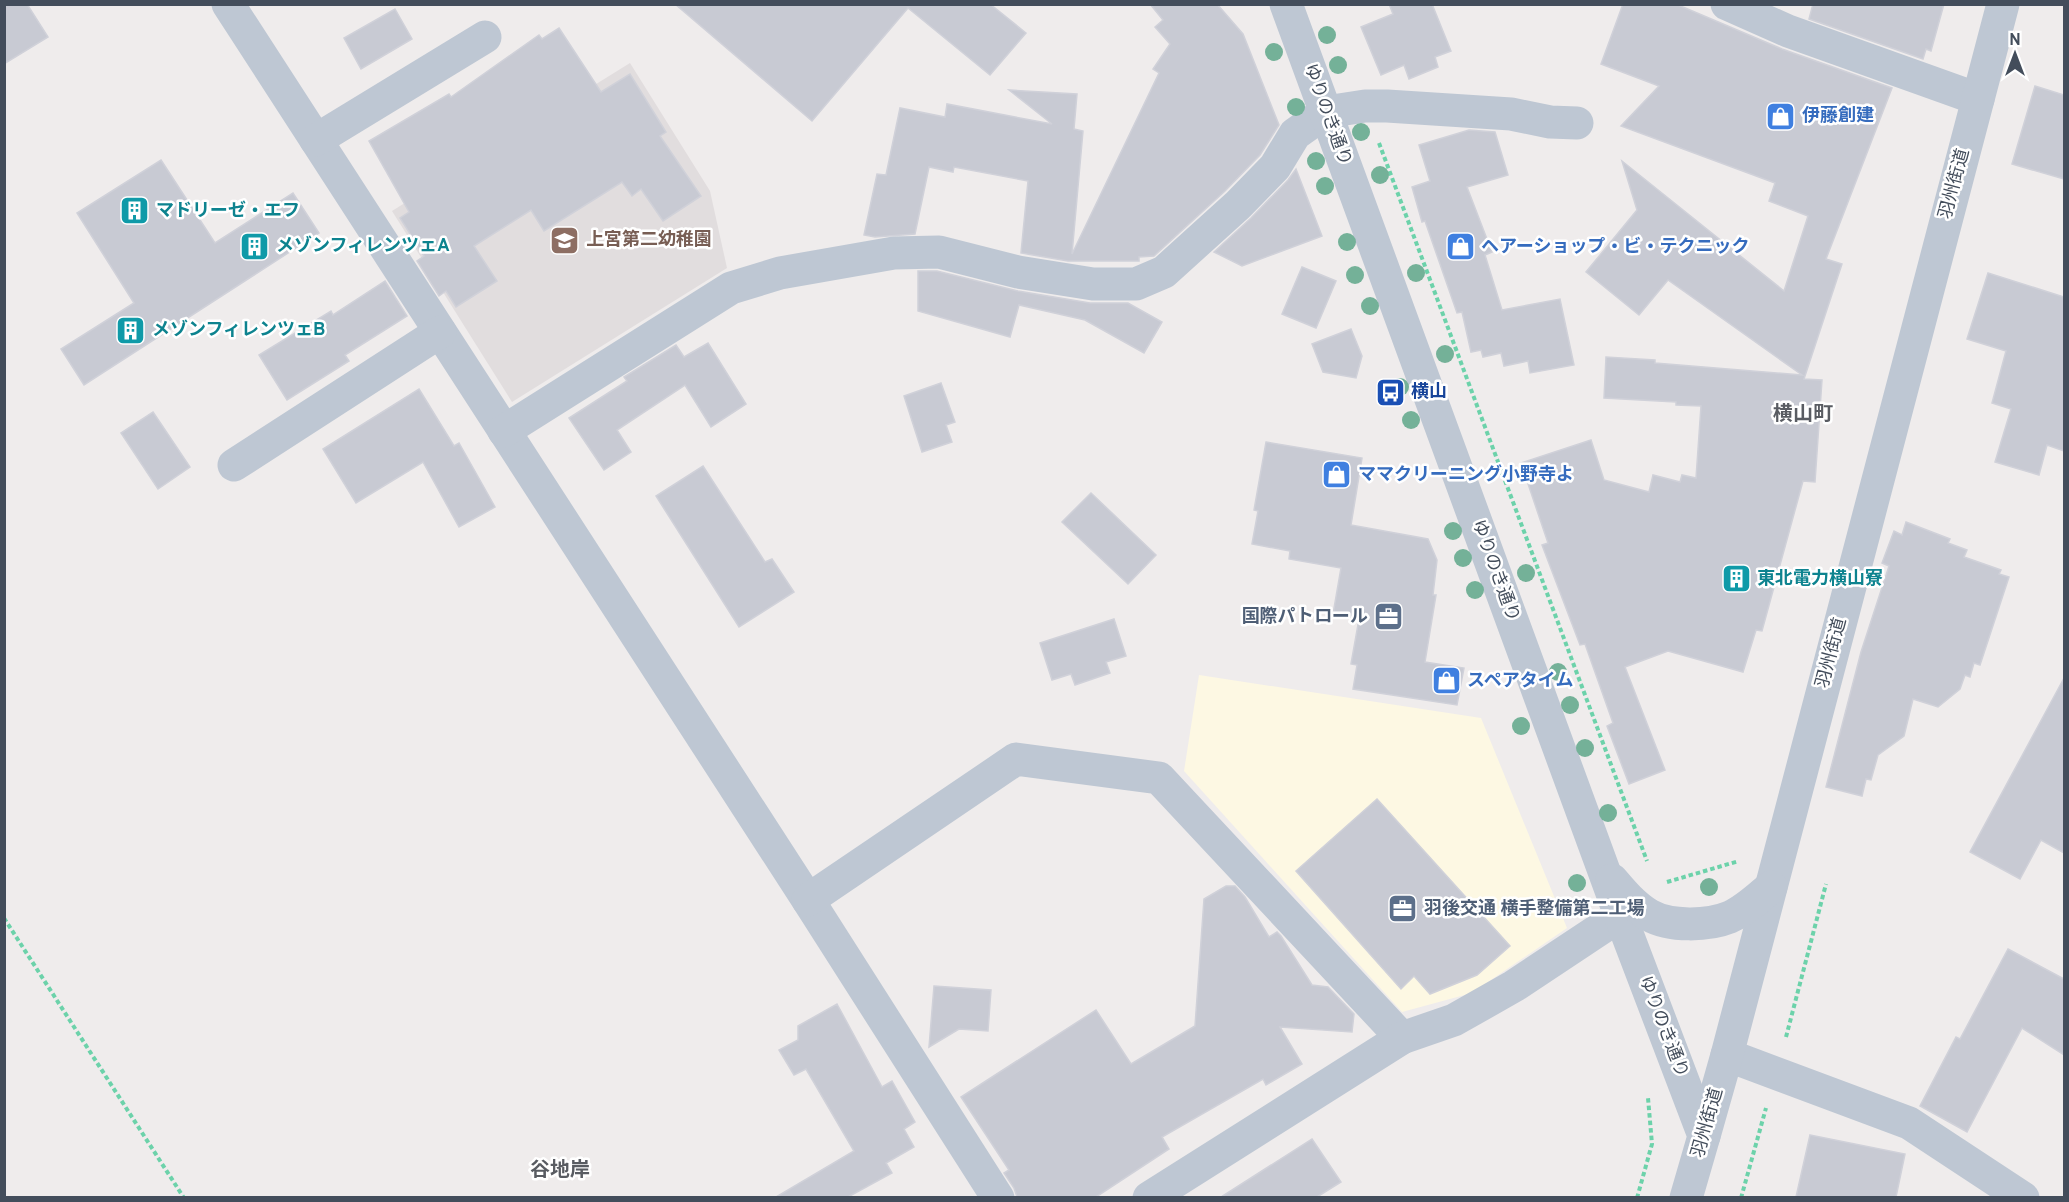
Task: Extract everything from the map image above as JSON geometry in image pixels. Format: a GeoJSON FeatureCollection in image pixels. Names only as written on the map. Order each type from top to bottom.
{"type":"FeatureCollection","features":[{"type":"Feature","properties":{"kind":"street"},"geometry":{"type":"LineString","coordinates":[[228,4],[998,1197]]}},
{"type":"Feature","properties":{"kind":"street","name":"ゆりのき通り"},"geometry":{"type":"LineString","coordinates":[[1286,4],[1704,1136]]}},
{"type":"Feature","properties":{"kind":"street"},"geometry":{"type":"LineString","coordinates":[[1727,4],[1788,31],[1978,99]]}},
{"type":"Feature","properties":{"kind":"street","name":"羽州街道"},"geometry":{"type":"LineString","coordinates":[[1686,1197],[1727,1055],[2003,4]]}},
{"type":"Feature","properties":{"kind":"street"},"geometry":{"type":"LineString","coordinates":[[316,140],[485,37]]}},
{"type":"Feature","properties":{"kind":"street"},"geometry":{"type":"LineString","coordinates":[[504,430],[731,288],[780,273],[894,253],[939,252],[1018,272],[1093,284],[1136,284],[1164,272],[1275,167],[1295,134],[1326,112],[1365,106],[1511,114],[1550,122],[1577,123]]}},
{"type":"Feature","properties":{"kind":"street"},"geometry":{"type":"LineString","coordinates":[[234,465],[440,332]]}},
{"type":"Feature","properties":{"kind":"street"},"geometry":{"type":"LineString","coordinates":[[808,900],[1016,759],[1159,778],[1402,1038]]}},
{"type":"Feature","properties":{"kind":"street"},"geometry":{"type":"LineString","coordinates":[[1605,872],[1632,902],[1650,916],[1677,923],[1703,923],[1729,917],[1755,902],[1771,887]]}},
{"type":"Feature","properties":{"kind":"street"},"geometry":{"type":"LineString","coordinates":[[1149,1197],[1402,1038],[1454,1020],[1514,986],[1621,915]]}},
{"type":"Feature","properties":{"kind":"street"},"geometry":{"type":"LineString","coordinates":[[1727,1055],[1909,1123],[2023,1197]]}},
{"type":"Feature","properties":{"kind":"path"},"geometry":{"type":"LineString","coordinates":[[1365,106],[1648,863]]}},
{"type":"Feature","properties":{"kind":"path"},"geometry":{"type":"LineString","coordinates":[[1666,882],[1739,861]]}},
{"type":"Feature","properties":{"kind":"path"},"geometry":{"type":"LineString","coordinates":[[4,918],[184,1197]]}},
{"type":"Feature","properties":{"kind":"shaded area","name":"上宮第二幼稚園"},"geometry":{"type":"Polygon","coordinates":[[[630,63],[710,191],[727,268],[512,402],[392,211],[630,63]]]}},
{"type":"Feature","properties":{"kind":"shaded area"},"geometry":{"type":"Polygon","coordinates":[[[1199,675],[1481,718],[1567,928],[1472,993],[1402,1012],[1184,771],[1199,675]]]}},
{"type":"Feature","properties":{"kind":"building"},"geometry":{"type":"Polygon","coordinates":[[[4,4],[27,4],[48,37],[4,64],[4,4]]]}},
{"type":"Feature","properties":{"kind":"building"},"geometry":{"type":"Polygon","coordinates":[[[675,4],[990,4],[1026,33],[990,75],[908,8],[812,121],[675,4]]]}},
{"type":"Feature","properties":{"kind":"building"},"geometry":{"type":"Polygon","coordinates":[[[1150,4],[1217,4],[1243,34],[1279,125],[1260,155],[1225,191],[1154,256],[1139,257],[1139,261],[1068,261],[1021,253],[1028,181],[954,167],[953,172],[929,167],[915,234],[875,237],[864,235],[877,174],[886,175],[900,108],[945,117],[947,104],[1052,124],[1009,90],[1077,94],[1074,129],[1083,131],[1072,254],[1159,73],[1153,69],[1170,44],[1155,27],[1163,20],[1150,4]]]}},
{"type":"Feature","properties":{"kind":"building"},"geometry":{"type":"Polygon","coordinates":[[[1389,4],[1432,4],[1451,51],[1435,57],[1438,67],[1409,79],[1404,65],[1381,75],[1361,27],[1393,14],[1389,4]]]}},
{"type":"Feature","properties":{"kind":"building"},"geometry":{"type":"Polygon","coordinates":[[[1623,4],[1676,4],[1782,49],[1892,88],[1826,259],[1842,264],[1804,379],[1822,380],[1815,482],[1803,481],[1762,631],[1756,630],[1743,672],[1668,651],[1625,667],[1665,770],[1629,784],[1607,726],[1613,723],[1585,644],[1580,645],[1542,545],[1548,543],[1521,463],[1591,440],[1604,480],[1649,492],[1653,475],[1680,482],[1682,475],[1696,478],[1701,406],[1676,405],[1676,402],[1604,398],[1606,357],[1802,375],[1668,280],[1639,315],[1586,272],[1637,210],[1622,161],[1784,291],[1808,216],[1769,201],[1775,183],[1621,126],[1659,86],[1601,64],[1623,4]]]}},
{"type":"Feature","properties":{"kind":"building"},"geometry":{"type":"Polygon","coordinates":[[[1813,4],[1944,4],[1931,51],[1926,49],[1923,59],[1809,19],[1813,4]]]}},
{"type":"Feature","properties":{"kind":"building"},"geometry":{"type":"Polygon","coordinates":[[[395,9],[412,39],[361,69],[344,38],[395,9]]]}},
{"type":"Feature","properties":{"kind":"building"},"geometry":{"type":"Polygon","coordinates":[[[559,28],[601,92],[630,74],[666,132],[660,136],[701,196],[663,221],[641,189],[632,196],[622,182],[544,231],[531,210],[474,246],[497,281],[456,307],[446,291],[439,296],[417,261],[424,256],[400,218],[409,212],[369,141],[449,94],[451,97],[539,35],[542,39],[559,28]]]}},
{"type":"Feature","properties":{"kind":"building"},"geometry":{"type":"Polygon","coordinates":[[[2035,86],[2064,95],[2064,179],[2012,164],[2035,86]]]}},
{"type":"Feature","properties":{"kind":"building"},"geometry":{"type":"Polygon","coordinates":[[[1469,130],[1495,132],[1508,175],[1467,187],[1492,252],[1485,255],[1502,310],[1560,299],[1574,365],[1530,373],[1528,361],[1504,366],[1501,353],[1483,357],[1481,350],[1471,352],[1462,312],[1457,313],[1425,221],[1422,222],[1412,187],[1430,181],[1419,145],[1469,130]]]}},
{"type":"Feature","properties":{"kind":"building"},"geometry":{"type":"Polygon","coordinates":[[[161,160],[215,243],[293,193],[319,233],[84,385],[61,349],[134,303],[77,213],[161,160]]]}},
{"type":"Feature","properties":{"kind":"building"},"geometry":{"type":"Polygon","coordinates":[[[1296,169],[1322,236],[1242,266],[1214,252],[1251,218],[1296,169]]]}},
{"type":"Feature","properties":{"kind":"building"},"geometry":{"type":"Polygon","coordinates":[[[1302,267],[1336,281],[1316,328],[1282,314],[1302,267]]]}},
{"type":"Feature","properties":{"kind":"building"},"geometry":{"type":"Polygon","coordinates":[[[918,271],[937,271],[1018,291],[1090,303],[1128,303],[1162,322],[1144,353],[1085,320],[1019,305],[1010,337],[918,311],[918,271]]]}},
{"type":"Feature","properties":{"kind":"building"},"geometry":{"type":"Polygon","coordinates":[[[1988,273],[2064,297],[2064,451],[2047,445],[2039,475],[1995,462],[2011,409],[1992,403],[2006,351],[1967,339],[1988,273]]]}},
{"type":"Feature","properties":{"kind":"building"},"geometry":{"type":"Polygon","coordinates":[[[385,281],[407,316],[345,355],[349,361],[287,400],[259,355],[331,311],[333,315],[385,281]]]}},
{"type":"Feature","properties":{"kind":"building"},"geometry":{"type":"Polygon","coordinates":[[[1351,329],[1362,356],[1356,378],[1323,372],[1312,344],[1351,329]]]}},
{"type":"Feature","properties":{"kind":"building"},"geometry":{"type":"Polygon","coordinates":[[[708,343],[746,404],[711,427],[685,385],[617,430],[631,452],[604,470],[569,418],[627,381],[624,377],[676,345],[684,357],[708,343]]]}},
{"type":"Feature","properties":{"kind":"building"},"geometry":{"type":"Polygon","coordinates":[[[941,383],[955,422],[946,425],[952,442],[922,452],[904,396],[941,383]]]}},
{"type":"Feature","properties":{"kind":"building"},"geometry":{"type":"Polygon","coordinates":[[[419,389],[454,446],[459,443],[495,507],[459,527],[423,462],[356,503],[323,449],[419,389]]]}},
{"type":"Feature","properties":{"kind":"building"},"geometry":{"type":"Polygon","coordinates":[[[153,412],[190,467],[158,489],[121,433],[153,412]]]}},
{"type":"Feature","properties":{"kind":"building"},"geometry":{"type":"Polygon","coordinates":[[[1266,442],[1362,458],[1351,525],[1428,539],[1437,560],[1433,595],[1436,595],[1425,662],[1464,668],[1457,705],[1353,689],[1357,665],[1351,664],[1359,619],[1333,614],[1341,568],[1289,559],[1290,551],[1252,544],[1258,511],[1254,510],[1266,442]]]}},
{"type":"Feature","properties":{"kind":"building"},"geometry":{"type":"Polygon","coordinates":[[[703,466],[765,562],[772,559],[794,592],[739,627],[656,496],[703,466]]]}},
{"type":"Feature","properties":{"kind":"building"},"geometry":{"type":"Polygon","coordinates":[[[1091,493],[1156,555],[1128,584],[1062,522],[1091,493]]]}},
{"type":"Feature","properties":{"kind":"building"},"geometry":{"type":"Polygon","coordinates":[[[1906,522],[1950,539],[1948,543],[1967,550],[1964,557],[2001,570],[1999,574],[2009,577],[1980,665],[1974,663],[1970,677],[1965,675],[1960,689],[1938,707],[1913,699],[1904,736],[1878,755],[1871,780],[1866,779],[1862,796],[1826,787],[1861,652],[1889,566],[1882,563],[1894,531],[1902,535],[1906,522]]]}},
{"type":"Feature","properties":{"kind":"building"},"geometry":{"type":"Polygon","coordinates":[[[1114,619],[1126,656],[1106,662],[1110,673],[1075,685],[1071,674],[1052,680],[1040,643],[1114,619]]]}},
{"type":"Feature","properties":{"kind":"building"},"geometry":{"type":"Polygon","coordinates":[[[2064,678],[2064,853],[2041,840],[2020,879],[1970,852],[2064,678]]]}},
{"type":"Feature","properties":{"kind":"building","name":"羽後交通 横手整備第二工場"},"geometry":{"type":"Polygon","coordinates":[[[1377,799],[1510,946],[1477,975],[1430,994],[1414,976],[1401,989],[1296,871],[1377,799]]]}},
{"type":"Feature","properties":{"kind":"building"},"geometry":{"type":"Polygon","coordinates":[[[1226,886],[1235,886],[1245,897],[1269,937],[1277,932],[1281,936],[1312,985],[1328,987],[1354,1014],[1352,1032],[1280,1027],[1302,1064],[1266,1085],[1263,1079],[1162,1137],[1169,1149],[1096,1197],[1017,1197],[1004,1173],[1009,1170],[961,1097],[1096,1010],[1131,1064],[1195,1026],[1204,899],[1226,886]]]}},
{"type":"Feature","properties":{"kind":"building"},"geometry":{"type":"Polygon","coordinates":[[[2008,949],[2064,979],[2064,1055],[2022,1028],[1967,1132],[1920,1106],[1956,1037],[1960,1039],[2008,949]]]}},
{"type":"Feature","properties":{"kind":"building"},"geometry":{"type":"Polygon","coordinates":[[[934,986],[991,990],[988,1031],[959,1029],[929,1047],[934,986]]]}},
{"type":"Feature","properties":{"kind":"building"},"geometry":{"type":"Polygon","coordinates":[[[837,1004],[882,1087],[892,1081],[915,1122],[904,1129],[914,1147],[886,1163],[892,1173],[848,1197],[776,1197],[854,1151],[806,1069],[794,1075],[779,1050],[798,1040],[798,1026],[837,1004]]]}},
{"type":"Feature","properties":{"kind":"building"},"geometry":{"type":"Polygon","coordinates":[[[1810,1135],[1905,1154],[1896,1197],[1796,1197],[1810,1135]]]}},
{"type":"Feature","properties":{"kind":"building"},"geometry":{"type":"Polygon","coordinates":[[[1312,1139],[1341,1182],[1317,1197],[1221,1197],[1312,1139]]]}},
{"type":"Feature","properties":{"kind":"place","name":"伊藤創建"},"geometry":{"type":"Point","coordinates":[1781,116]}},
{"type":"Feature","properties":{"kind":"place","name":"マドリーゼ・エフ"},"geometry":{"type":"Point","coordinates":[135,211]}},
{"type":"Feature","properties":{"kind":"place","name":"上宮第二幼稚園"},"geometry":{"type":"Point","coordinates":[565,240]}},
{"type":"Feature","properties":{"kind":"place","name":"メゾンフィレンツェA"},"geometry":{"type":"Point","coordinates":[255,246]}},
{"type":"Feature","properties":{"kind":"place","name":"ヘアーショップ・ビ・テクニック"},"geometry":{"type":"Point","coordinates":[1460,247]}},
{"type":"Feature","properties":{"kind":"place","name":"メゾンフィレンツェB"},"geometry":{"type":"Point","coordinates":[131,330]}},
{"type":"Feature","properties":{"kind":"place","name":"横山"},"geometry":{"type":"Point","coordinates":[1390,392]}},
{"type":"Feature","properties":{"kind":"place","name":"ママクリーニング小野寺よ"},"geometry":{"type":"Point","coordinates":[1337,475]}},
{"type":"Feature","properties":{"kind":"place","name":"東北電力横山寮"},"geometry":{"type":"Point","coordinates":[1736,579]}},
{"type":"Feature","properties":{"kind":"place","name":"国際パトロール"},"geometry":{"type":"Point","coordinates":[1389,617]}},
{"type":"Feature","properties":{"kind":"place","name":"スペアタイム"},"geometry":{"type":"Point","coordinates":[1446,681]}},
{"type":"Feature","properties":{"kind":"place","name":"羽後交通 横手整備第二工場"},"geometry":{"type":"Point","coordinates":[1403,909]}},
{"type":"Feature","properties":{"kind":"district","name":"横山町"},"geometry":{"type":"Point","coordinates":[1803,415]}},
{"type":"Feature","properties":{"kind":"district","name":"谷地岸"},"geometry":{"type":"Point","coordinates":[560,1171]}}]}
